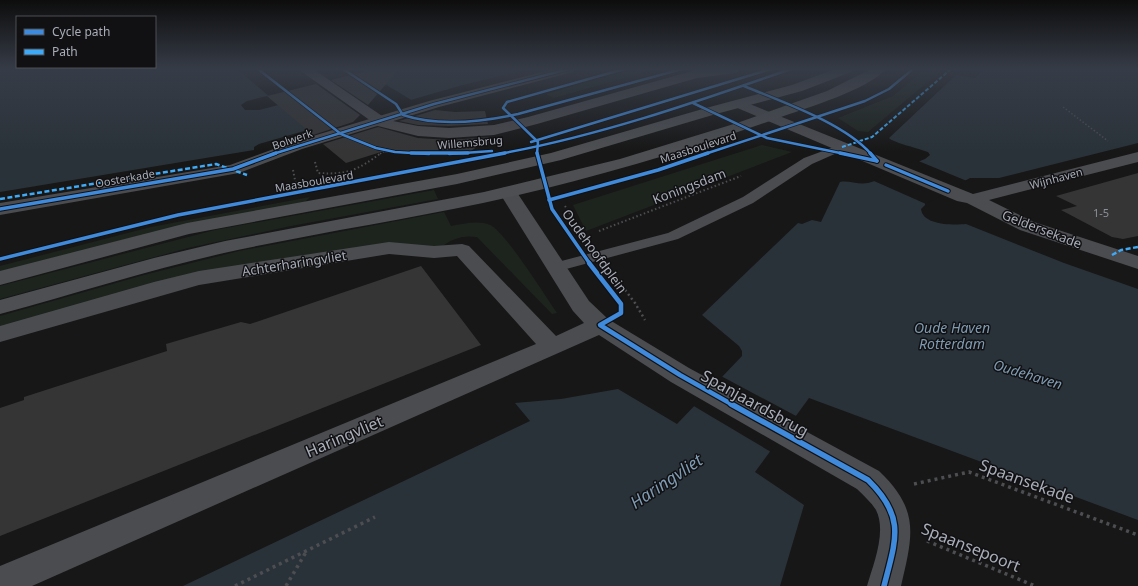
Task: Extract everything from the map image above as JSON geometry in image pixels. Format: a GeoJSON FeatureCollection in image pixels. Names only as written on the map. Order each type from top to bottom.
{"type":"FeatureCollection","features":[{"type":"Feature","properties":{"kind":"main road","name":"Willemsbrug"},"geometry":{"type":"LineString","coordinates":[[344,96],[383,123],[410,130],[431,133],[465,133],[494,130],[616,96]]}},
{"type":"Feature","properties":{"kind":"main road","name":"Maasboulevard"},"geometry":{"type":"LineString","coordinates":[[0,278],[187,229],[467,177],[555,157],[768,96]]}},
{"type":"Feature","properties":{"kind":"main road","name":"Maasboulevard"},"geometry":{"type":"LineString","coordinates":[[0,307],[162,262],[225,247],[508,192],[625,162],[738,127],[825,96]]}},
{"type":"Feature","properties":{"kind":"main road"},"geometry":{"type":"LineString","coordinates":[[467,177],[482,180],[489,189],[508,192]]}},
{"type":"Feature","properties":{"kind":"street","name":"Bolwerk"},"geometry":{"type":"LineString","coordinates":[[244,169],[296,146],[464,96]]}},
{"type":"Feature","properties":{"kind":"street"},"geometry":{"type":"LineString","coordinates":[[740,104],[842,147]]}},
{"type":"Feature","properties":{"kind":"street","name":"Geldersekade"},"geometry":{"type":"LineString","coordinates":[[842,147],[963,198],[973,199],[1027,226],[1138,263]]}},
{"type":"Feature","properties":{"kind":"street","name":"Wijnhaven"},"geometry":{"type":"LineString","coordinates":[[973,199],[1138,157]]}},
{"type":"Feature","properties":{"kind":"street","name":"Oosterkade"},"geometry":{"type":"LineString","coordinates":[[0,199],[216,164],[244,169]]}},
{"type":"Feature","properties":{"kind":"street","name":"Oosterkade"},"geometry":{"type":"LineString","coordinates":[[0,209],[244,169]]}},
{"type":"Feature","properties":{"kind":"street"},"geometry":{"type":"LineString","coordinates":[[508,192],[581,306],[600,325]]}},
{"type":"Feature","properties":{"kind":"street","name":"Achterharingvliet"},"geometry":{"type":"LineString","coordinates":[[0,334],[180,282],[396,247],[434,252],[462,250],[552,347]]}},
{"type":"Feature","properties":{"kind":"street"},"geometry":{"type":"LineString","coordinates":[[1112,255],[1121,250],[1138,247]]}},
{"type":"Feature","properties":{"kind":"street","name":"Haringvliet"},"geometry":{"type":"LineString","coordinates":[[0,583],[552,347],[600,325]]}},
{"type":"Feature","properties":{"kind":"street","name":"Spanjaardsbrug"},"geometry":{"type":"LineString","coordinates":[[600,325],[680,375],[868,480],[883,494]]}},
{"type":"Feature","properties":{"kind":"street"},"geometry":{"type":"LineString","coordinates":[[883,494],[892,510],[897,530],[884,586]]}},
{"type":"Feature","properties":{"kind":"lane"},"geometry":{"type":"LineString","coordinates":[[555,267],[673,236],[748,200],[808,161],[842,147]]}},
{"type":"Feature","properties":{"kind":"path"},"geometry":{"type":"LineString","coordinates":[[1063,107],[1113,144]]}},
{"type":"Feature","properties":{"kind":"path"},"geometry":{"type":"LineString","coordinates":[[378,148],[392,151]]}},
{"type":"Feature","properties":{"kind":"path"},"geometry":{"type":"LineString","coordinates":[[316,164],[318,173],[340,176],[362,169],[386,150]]}},
{"type":"Feature","properties":{"kind":"path"},"geometry":{"type":"LineString","coordinates":[[235,586],[376,517]]}},
{"type":"Feature","properties":{"kind":"path"},"geometry":{"type":"LineString","coordinates":[[286,586],[306,551]]}},
{"type":"Feature","properties":{"kind":"shaded area"},"geometry":{"type":"Polygon","coordinates":[[[892,96],[910,96],[868,132],[858,131],[838,118],[892,96]]]}},
{"type":"Feature","properties":{"kind":"shaded area"},"geometry":{"type":"Polygon","coordinates":[[[762,145],[792,152],[586,231],[573,205],[762,145]]]}},
{"type":"Feature","properties":{"kind":"shaded area"},"geometry":{"type":"Polygon","coordinates":[[[434,190],[438,199],[291,226],[188,248],[0,299],[0,286],[215,230],[434,190]]]}},
{"type":"Feature","properties":{"kind":"shaded area"},"geometry":{"type":"Polygon","coordinates":[[[310,197],[305,202],[0,273],[0,266],[151,227],[310,197]]]}},
{"type":"Feature","properties":{"kind":"shaded area"},"geometry":{"type":"Polygon","coordinates":[[[444,212],[451,226],[480,223],[490,225],[496,230],[505,239],[535,279],[557,313],[552,314],[477,237],[461,237],[440,248],[202,274],[0,330],[0,316],[144,275],[239,251],[444,212]]]}},
{"type":"Feature","properties":{"kind":"water"},"geometry":{"type":"Polygon","coordinates":[[[0,96],[265,96],[247,101],[241,105],[245,110],[259,110],[312,96],[423,96],[259,144],[254,147],[254,150],[0,192],[0,96]]]}},
{"type":"Feature","properties":{"kind":"water"},"geometry":{"type":"Polygon","coordinates":[[[933,96],[1138,96],[1138,143],[999,178],[970,178],[925,203],[921,209],[923,215],[927,219],[947,224],[966,224],[1064,263],[1138,289],[1138,520],[809,398],[755,472],[804,505],[780,586],[183,586],[530,421],[515,403],[561,399],[618,389],[677,424],[742,356],[742,351],[739,346],[702,315],[798,223],[802,224],[812,220],[821,222],[840,182],[868,183],[888,176],[925,159],[930,155],[928,152],[891,140],[889,138],[933,96]]]}},
{"type":"Feature","properties":{"kind":"pier"},"geometry":{"type":"Polygon","coordinates":[[[303,96],[405,96],[413,101],[310,130],[277,103],[303,96]]]}},
{"type":"Feature","properties":{"kind":"pier"},"geometry":{"type":"Polygon","coordinates":[[[916,160],[967,181],[926,204],[874,181],[879,178],[878,177],[916,160]]]}},
{"type":"Feature","properties":{"kind":"pier"},"geometry":{"type":"Polygon","coordinates":[[[721,376],[798,417],[771,452],[692,405],[721,376]]]}},
{"type":"Feature","properties":{"kind":"building"},"geometry":{"type":"Polygon","coordinates":[[[267,96],[334,96],[360,115],[353,122],[313,135],[267,96]]]}},
{"type":"Feature","properties":{"kind":"building"},"geometry":{"type":"Polygon","coordinates":[[[355,96],[375,96],[368,105],[355,96]]]}},
{"type":"Feature","properties":{"kind":"building"},"geometry":{"type":"Polygon","coordinates":[[[435,110],[455,112],[485,111],[488,124],[449,126],[418,125],[399,121],[435,110]]]}},
{"type":"Feature","properties":{"kind":"building"},"geometry":{"type":"Polygon","coordinates":[[[378,127],[418,138],[449,140],[490,137],[491,143],[480,145],[463,156],[419,156],[381,152],[346,163],[323,144],[378,127]]]}},
{"type":"Feature","properties":{"kind":"building"},"geometry":{"type":"Polygon","coordinates":[[[1138,173],[1138,236],[1123,239],[1112,237],[1061,210],[1077,206],[1056,196],[1138,173]]]}},
{"type":"Feature","properties":{"kind":"building"},"geometry":{"type":"Polygon","coordinates":[[[421,266],[481,345],[0,536],[0,408],[24,400],[24,397],[167,351],[166,344],[241,322],[250,324],[421,266]]]}},
{"type":"Feature","properties":{"kind":"marked path"},"geometry":{"type":"LineString","coordinates":[[842,147],[872,137],[919,96]]}},
{"type":"Feature","properties":{"kind":"marked path"},"geometry":{"type":"LineString","coordinates":[[0,199],[216,164],[247,175]]}},
{"type":"Feature","properties":{"kind":"marked path"},"geometry":{"type":"LineString","coordinates":[[1112,255],[1121,250],[1138,247]]}},
{"type":"Feature","properties":{"kind":"cycle path"},"geometry":{"type":"LineString","coordinates":[[293,96],[341,134],[376,148],[395,152],[434,155],[492,151]]}},
{"type":"Feature","properties":{"kind":"cycle path"},"geometry":{"type":"LineString","coordinates":[[384,96],[396,104],[403,115],[425,120],[459,122],[495,119],[582,96]]}},
{"type":"Feature","properties":{"kind":"cycle path"},"geometry":{"type":"LineString","coordinates":[[0,209],[233,169],[296,146],[464,96]]}},
{"type":"Feature","properties":{"kind":"cycle path","name":"Oudehoofdplein"},"geometry":{"type":"LineString","coordinates":[[524,96],[507,102],[503,108],[538,142],[537,154],[552,209],[586,259],[621,304],[621,313],[600,325],[680,375],[868,480],[881,493],[889,505],[894,517],[896,529],[895,542],[884,586]]}},
{"type":"Feature","properties":{"kind":"cycle path"},"geometry":{"type":"LineString","coordinates":[[531,142],[681,96]]}},
{"type":"Feature","properties":{"kind":"cycle path"},"geometry":{"type":"LineString","coordinates":[[0,259],[178,215],[549,145],[713,96]]}},
{"type":"Feature","properties":{"kind":"cycle path"},"geometry":{"type":"LineString","coordinates":[[769,96],[812,114],[863,145],[877,161]]}},
{"type":"Feature","properties":{"kind":"cycle path"},"geometry":{"type":"LineString","coordinates":[[549,200],[658,170],[865,101],[874,96]]}},
{"type":"Feature","properties":{"kind":"cycle path"},"geometry":{"type":"LineString","coordinates":[[693,103],[767,138],[877,161]]}},
{"type":"Feature","properties":{"kind":"cycle path"},"geometry":{"type":"LineString","coordinates":[[886,165],[948,191]]}},
{"type":"Feature","properties":{"kind":"water label","name":"Oude Haven Rotterdam"},"geometry":{"type":"Point","coordinates":[952,336]}},
{"type":"Feature","properties":{"kind":"water label","name":"Oudehaven"},"geometry":{"type":"Point","coordinates":[1028,374]}}]}
